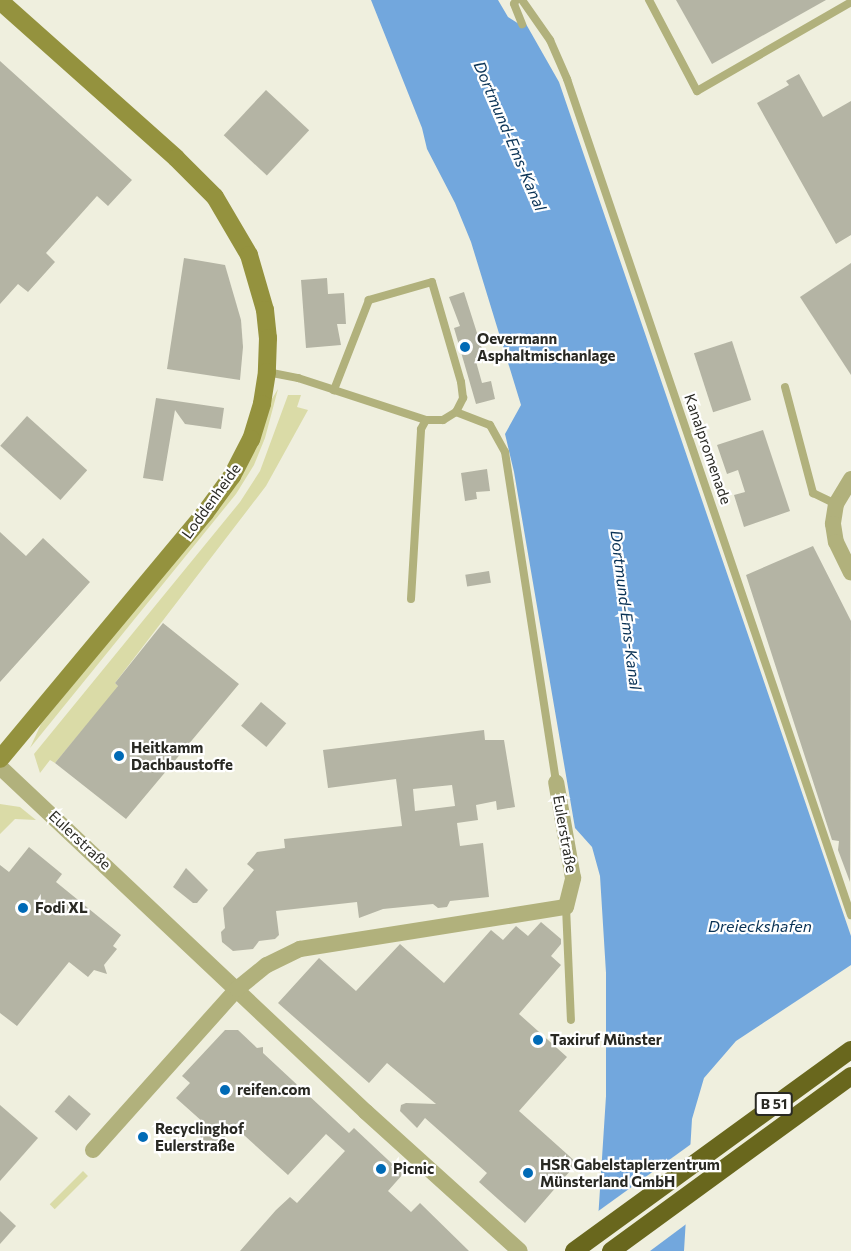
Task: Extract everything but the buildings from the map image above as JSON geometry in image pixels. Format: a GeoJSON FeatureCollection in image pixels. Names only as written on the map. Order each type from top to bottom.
{"type":"FeatureCollection","features":[{"type":"Feature","properties":{"kind":"highway","name":"B 51"},"geometry":{"type":"LineString","coordinates":[[573,1251],[851,1050]]}},
{"type":"Feature","properties":{"kind":"highway","name":"B 51"},"geometry":{"type":"LineString","coordinates":[[617,1246],[851,1076]]}},
{"type":"Feature","properties":{"kind":"street","name":"Loddenheide"},"geometry":{"type":"LineString","coordinates":[[0,1],[176,158],[215,197],[239,235],[257,276],[268,338],[267,372],[254,430],[232,476],[205,513],[0,759]]}},
{"type":"Feature","properties":{"kind":"street"},"geometry":{"type":"LineString","coordinates":[[851,479],[836,504],[834,533],[851,573]]}},
{"type":"Feature","properties":{"kind":"street","name":"Eulerstraße"},"geometry":{"type":"LineString","coordinates":[[0,767],[398,1141],[520,1251]]}},
{"type":"Feature","properties":{"kind":"street","name":"Eulerstraße"},"geometry":{"type":"LineString","coordinates":[[556,782],[573,878],[566,907]]}},
{"type":"Feature","properties":{"kind":"street"},"geometry":{"type":"LineString","coordinates":[[93,1150],[237,989],[267,965],[300,949],[566,907]]}},
{"type":"Feature","properties":{"kind":"lane"},"geometry":{"type":"LineString","coordinates":[[516,0],[514,4],[522,24]]}},
{"type":"Feature","properties":{"kind":"lane","name":"Kanalpromenade"},"geometry":{"type":"LineString","coordinates":[[522,0],[550,40],[567,80],[851,915]]}},
{"type":"Feature","properties":{"kind":"lane"},"geometry":{"type":"LineString","coordinates":[[649,0],[697,91],[851,2]]}},
{"type":"Feature","properties":{"kind":"lane"},"geometry":{"type":"LineString","coordinates":[[267,372],[286,375],[426,420],[443,420],[456,412],[463,398],[461,382],[432,282],[369,300],[334,390]]}},
{"type":"Feature","properties":{"kind":"lane"},"geometry":{"type":"LineString","coordinates":[[785,387],[813,492],[836,504]]}},
{"type":"Feature","properties":{"kind":"lane","name":"Eulerstraße"},"geometry":{"type":"LineString","coordinates":[[456,412],[490,425],[505,452],[556,782]]}},
{"type":"Feature","properties":{"kind":"lane"},"geometry":{"type":"LineString","coordinates":[[411,599],[421,429],[426,420]]}},
{"type":"Feature","properties":{"kind":"lane"},"geometry":{"type":"LineString","coordinates":[[566,907],[571,1020]]}},
{"type":"Feature","properties":{"kind":"green space"},"geometry":{"type":"Polygon","coordinates":[[[278,389],[265,438],[254,465],[236,494],[30,748],[41,724],[168,569],[278,389]]]}},
{"type":"Feature","properties":{"kind":"green space"},"geometry":{"type":"Polygon","coordinates":[[[288,395],[301,395],[297,407],[308,410],[266,486],[115,683],[118,686],[115,691],[55,763],[50,760],[40,773],[34,754],[240,502],[260,471],[288,395]]]}},
{"type":"Feature","properties":{"kind":"green space"},"geometry":{"type":"Polygon","coordinates":[[[0,804],[20,807],[36,820],[15,819],[0,834],[0,804]]]}},
{"type":"Feature","properties":{"kind":"green space"},"geometry":{"type":"Polygon","coordinates":[[[83,1171],[88,1176],[55,1209],[50,1204],[83,1171]]]}},
{"type":"Feature","properties":{"kind":"water"},"geometry":{"type":"Polygon","coordinates":[[[371,0],[498,0],[508,17],[519,24],[526,24],[559,82],[851,936],[851,965],[736,1041],[704,1078],[692,1119],[684,1251],[596,1251],[606,1096],[606,973],[600,876],[592,847],[575,828],[514,472],[505,434],[521,405],[471,242],[455,203],[427,149],[422,128],[371,0]]]}},
{"type":"Feature","properties":{"kind":"pier"},"geometry":{"type":"Polygon","coordinates":[[[694,1142],[689,1222],[650,1251],[593,1251],[597,1212],[694,1142]]]}},
{"type":"Feature","properties":{"kind":"place","name":"Oevermann Asphaltmischanlage"},"geometry":{"type":"Point","coordinates":[465,347]}},
{"type":"Feature","properties":{"kind":"place","name":"Heitkamm Dachbaustoffe"},"geometry":{"type":"Point","coordinates":[119,756]}},
{"type":"Feature","properties":{"kind":"place","name":"Fodi XL"},"geometry":{"type":"Point","coordinates":[23,908]}},
{"type":"Feature","properties":{"kind":"place","name":"Taxiruf Münster"},"geometry":{"type":"Point","coordinates":[538,1040]}},
{"type":"Feature","properties":{"kind":"place","name":"reifen.com"},"geometry":{"type":"Point","coordinates":[225,1090]}},
{"type":"Feature","properties":{"kind":"place","name":"Recyclinghof Eulerstraße"},"geometry":{"type":"Point","coordinates":[143,1137]}},
{"type":"Feature","properties":{"kind":"place","name":"Picnic"},"geometry":{"type":"Point","coordinates":[381,1169]}},
{"type":"Feature","properties":{"kind":"place","name":"HSR Gabelstaplerzentrum Münsterland GmbH"},"geometry":{"type":"Point","coordinates":[528,1173]}},
{"type":"Feature","properties":{"kind":"water label","name":"Dortmund-Ems-Kanal"},"geometry":{"type":"Point","coordinates":[510,136]}},
{"type":"Feature","properties":{"kind":"water label","name":"Dortmund-Ems-Kanal"},"geometry":{"type":"Point","coordinates":[626,610]}},
{"type":"Feature","properties":{"kind":"water label","name":"Dreieckshafen"},"geometry":{"type":"Point","coordinates":[760,926]}}]}
